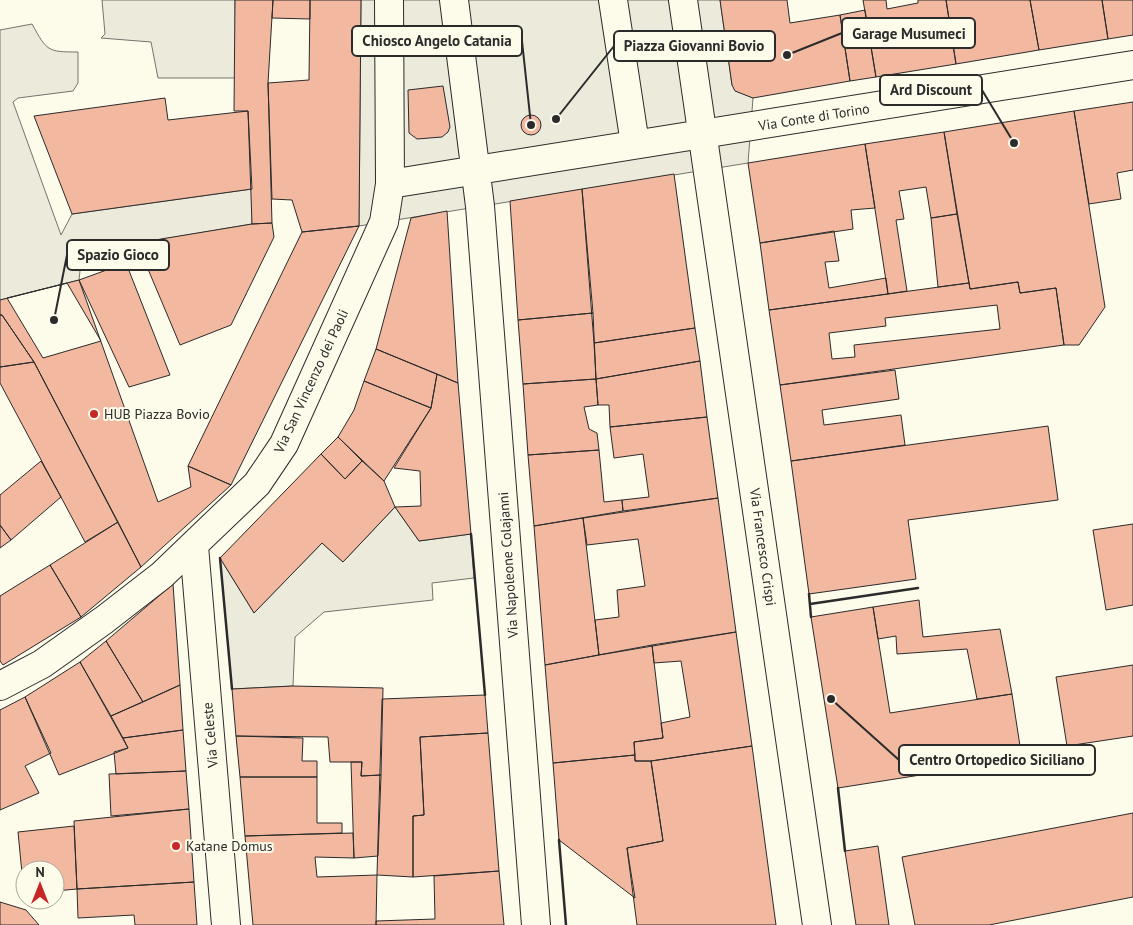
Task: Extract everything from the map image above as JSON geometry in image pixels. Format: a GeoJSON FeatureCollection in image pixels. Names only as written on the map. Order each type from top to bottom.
{"type":"FeatureCollection","features":[{"type":"Feature","properties":{"kind":"street","name":"Via San Vincenzo dei Paoli"},"geometry":{"type":"LineString","coordinates":[[0,686],[42,664],[104,620],[162,575],[257,484],[284,444],[384,222],[390,184],[389,0]]}},
{"type":"Feature","properties":{"kind":"street","name":"Via Napoleone Colajanni"},"geometry":{"type":"LineString","coordinates":[[454,0],[480,206],[536,925]]}},
{"type":"Feature","properties":{"kind":"street"},"geometry":{"type":"LineString","coordinates":[[613,0],[635,144]]}},
{"type":"Feature","properties":{"kind":"street","name":"Via Francesco Crispi"},"geometry":{"type":"LineString","coordinates":[[683,0],[817,925]]}},
{"type":"Feature","properties":{"kind":"street","name":"Via Conte di Torino"},"geometry":{"type":"LineString","coordinates":[[390,184],[703,132],[761,125],[1133,65]]}},
{"type":"Feature","properties":{"kind":"street","name":"Via Celeste"},"geometry":{"type":"LineString","coordinates":[[194,546],[226,925]]}},
{"type":"Feature","properties":{"kind":"shaded area"},"geometry":{"type":"Polygon","coordinates":[[[102,0],[235,0],[236,78],[158,78],[151,42],[101,38],[105,34],[102,0]]]}},
{"type":"Feature","properties":{"kind":"shaded area"},"geometry":{"type":"Polygon","coordinates":[[[361,0],[720,0],[732,85],[736,91],[753,98],[748,163],[359,226],[361,0]]]}},
{"type":"Feature","properties":{"kind":"shaded area"},"geometry":{"type":"Polygon","coordinates":[[[32,24],[41,40],[49,48],[78,52],[78,83],[73,91],[18,98],[13,102],[61,235],[72,214],[252,189],[252,224],[116,247],[81,262],[79,280],[0,300],[0,30],[32,24]]]}},
{"type":"Feature","properties":{"kind":"shaded area"},"geometry":{"type":"Polygon","coordinates":[[[395,507],[419,541],[471,534],[474,578],[432,583],[433,600],[324,612],[295,637],[293,686],[232,689],[220,558],[254,613],[322,543],[343,562],[395,507]]]}},
{"type":"Feature","properties":{"kind":"building"},"geometry":{"type":"Polygon","coordinates":[[[235,0],[273,0],[268,83],[272,223],[252,224],[248,111],[234,111],[235,0]]]}},
{"type":"Feature","properties":{"kind":"building"},"geometry":{"type":"Polygon","coordinates":[[[273,0],[310,0],[310,19],[272,18],[273,0]]]}},
{"type":"Feature","properties":{"kind":"building"},"geometry":{"type":"Polygon","coordinates":[[[310,0],[361,0],[359,226],[302,232],[292,200],[272,199],[268,83],[309,80],[310,0]]]}},
{"type":"Feature","properties":{"kind":"building"},"geometry":{"type":"Polygon","coordinates":[[[720,0],[787,0],[790,23],[840,15],[850,81],[753,98],[735,91],[732,85],[720,0]]]}},
{"type":"Feature","properties":{"kind":"building"},"geometry":{"type":"Polygon","coordinates":[[[863,0],[886,0],[887,9],[918,3],[918,0],[946,0],[956,64],[876,77],[863,0]]]}},
{"type":"Feature","properties":{"kind":"building"},"geometry":{"type":"Polygon","coordinates":[[[946,0],[1030,0],[1039,50],[956,64],[946,0]]]}},
{"type":"Feature","properties":{"kind":"building"},"geometry":{"type":"Polygon","coordinates":[[[1030,0],[1102,0],[1108,39],[1039,50],[1030,0]]]}},
{"type":"Feature","properties":{"kind":"building"},"geometry":{"type":"Polygon","coordinates":[[[1102,0],[1133,0],[1133,35],[1108,39],[1102,0]]]}},
{"type":"Feature","properties":{"kind":"building"},"geometry":{"type":"Polygon","coordinates":[[[865,10],[876,77],[850,81],[840,15],[865,10]]]}},
{"type":"Feature","properties":{"kind":"building"},"geometry":{"type":"Polygon","coordinates":[[[443,86],[450,127],[448,132],[442,137],[417,139],[409,133],[408,90],[443,86]]]}},
{"type":"Feature","properties":{"kind":"building"},"geometry":{"type":"Polygon","coordinates":[[[165,98],[168,120],[248,111],[252,189],[72,214],[34,116],[165,98]]]}},
{"type":"Feature","properties":{"kind":"building"},"geometry":{"type":"Polygon","coordinates":[[[1133,102],[1133,170],[1117,173],[1121,199],[1089,204],[1074,111],[1133,102]]]}},
{"type":"Feature","properties":{"kind":"building"},"geometry":{"type":"Polygon","coordinates":[[[1074,111],[1105,307],[1079,345],[1064,345],[1056,288],[1020,293],[1018,282],[970,289],[944,132],[1074,111]]]}},
{"type":"Feature","properties":{"kind":"building"},"geometry":{"type":"Polygon","coordinates":[[[531,115],[538,118],[541,125],[538,132],[531,135],[524,132],[521,125],[524,118],[531,115]]]}},
{"type":"Feature","properties":{"kind":"building"},"geometry":{"type":"Polygon","coordinates":[[[944,132],[957,214],[931,218],[926,187],[899,191],[904,219],[896,220],[907,291],[888,294],[865,144],[944,132]]]}},
{"type":"Feature","properties":{"kind":"building"},"geometry":{"type":"Polygon","coordinates":[[[865,144],[875,208],[851,210],[853,229],[760,243],[748,163],[865,144]]]}},
{"type":"Feature","properties":{"kind":"building"},"geometry":{"type":"Polygon","coordinates":[[[674,174],[695,328],[594,343],[582,189],[674,174]]]}},
{"type":"Feature","properties":{"kind":"building"},"geometry":{"type":"Polygon","coordinates":[[[582,189],[593,313],[518,320],[510,201],[582,189]]]}},
{"type":"Feature","properties":{"kind":"building"},"geometry":{"type":"Polygon","coordinates":[[[447,211],[458,383],[376,349],[411,218],[447,211]]]}},
{"type":"Feature","properties":{"kind":"building"},"geometry":{"type":"Polygon","coordinates":[[[957,214],[969,283],[938,287],[931,218],[957,214]]]}},
{"type":"Feature","properties":{"kind":"building"},"geometry":{"type":"Polygon","coordinates":[[[272,223],[274,237],[231,325],[180,345],[137,243],[252,224],[272,223]]]}},
{"type":"Feature","properties":{"kind":"building"},"geometry":{"type":"Polygon","coordinates":[[[359,226],[231,485],[188,466],[302,232],[359,226]]]}},
{"type":"Feature","properties":{"kind":"building"},"geometry":{"type":"Polygon","coordinates":[[[834,231],[839,261],[825,262],[829,288],[886,278],[888,294],[769,310],[760,243],[834,231]]]}},
{"type":"Feature","properties":{"kind":"building"},"geometry":{"type":"Polygon","coordinates":[[[126,263],[170,375],[129,387],[79,280],[126,263]]]}},
{"type":"Feature","properties":{"kind":"building","name":"HUB Piazza Bovio"},"geometry":{"type":"Polygon","coordinates":[[[79,280],[158,502],[191,487],[188,466],[231,485],[141,567],[34,362],[2,315],[0,315],[0,300],[79,280]]]}},
{"type":"Feature","properties":{"kind":"building"},"geometry":{"type":"Polygon","coordinates":[[[1018,282],[1020,293],[1056,288],[1064,345],[780,385],[769,310],[969,283],[970,289],[1018,282]],[[997,305],[885,318],[886,326],[829,333],[832,359],[855,357],[854,345],[1000,329],[997,305]]]}},
{"type":"Feature","properties":{"kind":"building"},"geometry":{"type":"Polygon","coordinates":[[[67,283],[101,341],[43,358],[7,298],[67,283]]]}},
{"type":"Feature","properties":{"kind":"building"},"geometry":{"type":"Polygon","coordinates":[[[593,313],[596,379],[523,384],[518,320],[593,313]]]}},
{"type":"Feature","properties":{"kind":"building"},"geometry":{"type":"Polygon","coordinates":[[[0,315],[2,315],[34,362],[0,367],[0,315]]]}},
{"type":"Feature","properties":{"kind":"building"},"geometry":{"type":"Polygon","coordinates":[[[695,328],[700,361],[596,379],[594,343],[695,328]]]}},
{"type":"Feature","properties":{"kind":"building"},"geometry":{"type":"Polygon","coordinates":[[[376,349],[437,374],[431,408],[364,381],[376,349]]]}},
{"type":"Feature","properties":{"kind":"building"},"geometry":{"type":"Polygon","coordinates":[[[700,361],[707,417],[610,427],[609,405],[598,405],[596,379],[700,361]]]}},
{"type":"Feature","properties":{"kind":"building"},"geometry":{"type":"Polygon","coordinates":[[[34,362],[118,522],[85,542],[0,383],[0,367],[34,362]]]}},
{"type":"Feature","properties":{"kind":"building"},"geometry":{"type":"Polygon","coordinates":[[[895,370],[899,399],[822,410],[824,425],[901,415],[905,445],[791,461],[780,385],[895,370]]]}},
{"type":"Feature","properties":{"kind":"building"},"geometry":{"type":"Polygon","coordinates":[[[437,374],[458,383],[471,534],[419,541],[395,507],[421,506],[420,471],[394,468],[431,408],[437,374]]]}},
{"type":"Feature","properties":{"kind":"building"},"geometry":{"type":"Polygon","coordinates":[[[596,379],[598,405],[584,407],[589,429],[597,433],[599,450],[528,455],[523,384],[596,379]]]}},
{"type":"Feature","properties":{"kind":"building"},"geometry":{"type":"Polygon","coordinates":[[[364,381],[431,408],[384,481],[338,437],[354,410],[364,381]]]}},
{"type":"Feature","properties":{"kind":"building"},"geometry":{"type":"Polygon","coordinates":[[[707,417],[718,498],[623,511],[622,500],[649,497],[643,454],[614,458],[610,427],[707,417]]]}},
{"type":"Feature","properties":{"kind":"building"},"geometry":{"type":"Polygon","coordinates":[[[1048,426],[1058,500],[908,520],[916,579],[809,594],[791,461],[1048,426]]]}},
{"type":"Feature","properties":{"kind":"building"},"geometry":{"type":"Polygon","coordinates":[[[338,437],[362,461],[345,479],[321,454],[338,437]]]}},
{"type":"Feature","properties":{"kind":"building"},"geometry":{"type":"Polygon","coordinates":[[[599,450],[604,502],[622,500],[623,511],[534,526],[528,455],[599,450]]]}},
{"type":"Feature","properties":{"kind":"building"},"geometry":{"type":"Polygon","coordinates":[[[321,454],[345,479],[362,461],[384,481],[395,507],[343,562],[322,543],[254,613],[220,558],[321,454]]]}},
{"type":"Feature","properties":{"kind":"building"},"geometry":{"type":"Polygon","coordinates":[[[41,461],[61,497],[11,540],[0,525],[0,495],[41,461]]]}},
{"type":"Feature","properties":{"kind":"building"},"geometry":{"type":"Polygon","coordinates":[[[718,498],[736,632],[599,655],[595,620],[619,617],[617,590],[645,586],[638,539],[587,545],[583,518],[718,498]]]}},
{"type":"Feature","properties":{"kind":"building"},"geometry":{"type":"Polygon","coordinates":[[[583,518],[599,655],[545,665],[534,526],[583,518]]]}},
{"type":"Feature","properties":{"kind":"building"},"geometry":{"type":"Polygon","coordinates":[[[118,522],[141,567],[81,617],[50,565],[118,522]]]}},
{"type":"Feature","properties":{"kind":"building"},"geometry":{"type":"Polygon","coordinates":[[[1133,524],[1133,605],[1106,610],[1093,530],[1133,524]]]}},
{"type":"Feature","properties":{"kind":"building"},"geometry":{"type":"Polygon","coordinates":[[[0,525],[11,540],[0,548],[0,525]]]}},
{"type":"Feature","properties":{"kind":"building"},"geometry":{"type":"Polygon","coordinates":[[[50,565],[81,617],[3,665],[0,661],[0,596],[50,565]]]}},
{"type":"Feature","properties":{"kind":"building"},"geometry":{"type":"Polygon","coordinates":[[[173,584],[180,685],[143,702],[106,641],[173,584]]]}},
{"type":"Feature","properties":{"kind":"building"},"geometry":{"type":"Polygon","coordinates":[[[919,600],[923,637],[1000,629],[1012,694],[977,699],[967,649],[897,654],[896,636],[878,639],[873,607],[919,600]]]}},
{"type":"Feature","properties":{"kind":"building"},"geometry":{"type":"Polygon","coordinates":[[[873,607],[890,713],[1012,694],[1022,759],[838,788],[811,617],[873,607]]]}},
{"type":"Feature","properties":{"kind":"building"},"geometry":{"type":"Polygon","coordinates":[[[736,632],[752,746],[651,761],[635,761],[634,742],[663,738],[661,723],[690,717],[681,661],[654,663],[652,645],[736,632]]]}},
{"type":"Feature","properties":{"kind":"building"},"geometry":{"type":"Polygon","coordinates":[[[106,641],[143,702],[111,716],[80,662],[106,641]]]}},
{"type":"Feature","properties":{"kind":"building"},"geometry":{"type":"Polygon","coordinates":[[[652,645],[663,738],[634,742],[635,755],[553,763],[545,665],[652,645]]]}},
{"type":"Feature","properties":{"kind":"building"},"geometry":{"type":"Polygon","coordinates":[[[80,662],[128,748],[59,775],[25,697],[80,662]]]}},
{"type":"Feature","properties":{"kind":"building"},"geometry":{"type":"Polygon","coordinates":[[[1133,665],[1133,736],[1067,746],[1056,677],[1133,665]]]}},
{"type":"Feature","properties":{"kind":"building"},"geometry":{"type":"Polygon","coordinates":[[[180,685],[183,730],[123,738],[111,716],[180,685]]]}},
{"type":"Feature","properties":{"kind":"building"},"geometry":{"type":"Polygon","coordinates":[[[293,686],[383,688],[381,775],[361,776],[362,762],[330,762],[328,737],[236,736],[232,689],[293,686]]]}},
{"type":"Feature","properties":{"kind":"building"},"geometry":{"type":"Polygon","coordinates":[[[485,695],[488,733],[420,737],[424,815],[413,816],[413,877],[377,875],[382,699],[485,695]]]}},
{"type":"Feature","properties":{"kind":"building"},"geometry":{"type":"Polygon","coordinates":[[[25,697],[51,753],[25,766],[39,793],[0,810],[0,710],[25,697]]]}},
{"type":"Feature","properties":{"kind":"building"},"geometry":{"type":"Polygon","coordinates":[[[183,730],[186,771],[116,774],[114,752],[128,748],[123,738],[183,730]]]}},
{"type":"Feature","properties":{"kind":"building"},"geometry":{"type":"Polygon","coordinates":[[[488,733],[499,871],[413,877],[413,816],[424,815],[420,737],[488,733]]]}},
{"type":"Feature","properties":{"kind":"building"},"geometry":{"type":"Polygon","coordinates":[[[236,736],[303,738],[302,761],[317,761],[317,777],[240,777],[236,736]]]}},
{"type":"Feature","properties":{"kind":"building"},"geometry":{"type":"Polygon","coordinates":[[[752,746],[776,925],[637,925],[627,848],[663,841],[651,761],[752,746]]]}},
{"type":"Feature","properties":{"kind":"building"},"geometry":{"type":"Polygon","coordinates":[[[635,755],[635,761],[651,761],[663,841],[627,848],[635,898],[559,840],[553,763],[635,755]]]}},
{"type":"Feature","properties":{"kind":"building"},"geometry":{"type":"Polygon","coordinates":[[[351,762],[362,762],[361,776],[381,775],[378,856],[354,858],[351,762]]]}},
{"type":"Feature","properties":{"kind":"building"},"geometry":{"type":"Polygon","coordinates":[[[186,771],[189,809],[111,816],[109,774],[186,771]]]}},
{"type":"Feature","properties":{"kind":"building"},"geometry":{"type":"Polygon","coordinates":[[[240,777],[317,777],[317,823],[342,823],[342,833],[245,836],[240,777]]]}},
{"type":"Feature","properties":{"kind":"building"},"geometry":{"type":"Polygon","coordinates":[[[189,809],[194,882],[77,889],[74,821],[189,809]]]}},
{"type":"Feature","properties":{"kind":"building"},"geometry":{"type":"Polygon","coordinates":[[[1133,813],[1133,897],[989,925],[915,925],[902,857],[1133,813]]]}},
{"type":"Feature","properties":{"kind":"building"},"geometry":{"type":"Polygon","coordinates":[[[74,826],[77,889],[65,890],[65,860],[21,860],[18,832],[74,826]]]}},
{"type":"Feature","properties":{"kind":"building"},"geometry":{"type":"Polygon","coordinates":[[[353,833],[354,858],[315,857],[317,877],[377,875],[376,925],[253,925],[245,836],[353,833]]]}},
{"type":"Feature","properties":{"kind":"building"},"geometry":{"type":"Polygon","coordinates":[[[878,846],[889,925],[856,925],[845,851],[878,846]]]}},
{"type":"Feature","properties":{"kind":"building"},"geometry":{"type":"Polygon","coordinates":[[[499,871],[504,925],[376,925],[376,921],[435,919],[434,876],[499,871]]]}},
{"type":"Feature","properties":{"kind":"building"},"geometry":{"type":"Polygon","coordinates":[[[194,882],[197,925],[135,925],[134,915],[78,918],[77,889],[194,882]]]}},
{"type":"Feature","properties":{"kind":"building"},"geometry":{"type":"Polygon","coordinates":[[[0,902],[15,907],[15,910],[26,910],[39,925],[0,925],[0,902]]]}},
{"type":"Feature","properties":{"kind":"wall"},"geometry":{"type":"LineString","coordinates":[[471,534],[485,695]]}},
{"type":"Feature","properties":{"kind":"wall"},"geometry":{"type":"LineString","coordinates":[[220,558],[232,689]]}},
{"type":"Feature","properties":{"kind":"wall"},"geometry":{"type":"LineString","coordinates":[[810,604],[918,588]]}},
{"type":"Feature","properties":{"kind":"wall"},"geometry":{"type":"LineString","coordinates":[[809,594],[811,617]]}},
{"type":"Feature","properties":{"kind":"wall"},"geometry":{"type":"LineString","coordinates":[[838,788],[845,851]]}},
{"type":"Feature","properties":{"kind":"wall"},"geometry":{"type":"LineString","coordinates":[[559,840],[566,925]]}},
{"type":"Feature","properties":{"kind":"place","name":"Garage Musumeci"},"geometry":{"type":"Point","coordinates":[787,55]}},
{"type":"Feature","properties":{"kind":"place","name":"Piazza Giovanni Bovio"},"geometry":{"type":"Point","coordinates":[556,119]}},
{"type":"Feature","properties":{"kind":"place","name":"Chiosco Angelo Catania"},"geometry":{"type":"Point","coordinates":[531,125]}},
{"type":"Feature","properties":{"kind":"place","name":"Ard Discount"},"geometry":{"type":"Point","coordinates":[1014,143]}},
{"type":"Feature","properties":{"kind":"place","name":"Spazio Gioco"},"geometry":{"type":"Point","coordinates":[54,320]}},
{"type":"Feature","properties":{"kind":"place","name":"HUB Piazza Bovio"},"geometry":{"type":"Point","coordinates":[94,414]}},
{"type":"Feature","properties":{"kind":"place","name":"Centro Ortopedico Siciliano"},"geometry":{"type":"Point","coordinates":[831,699]}},
{"type":"Feature","properties":{"kind":"place","name":"Katane Domus"},"geometry":{"type":"Point","coordinates":[176,846]}}]}
